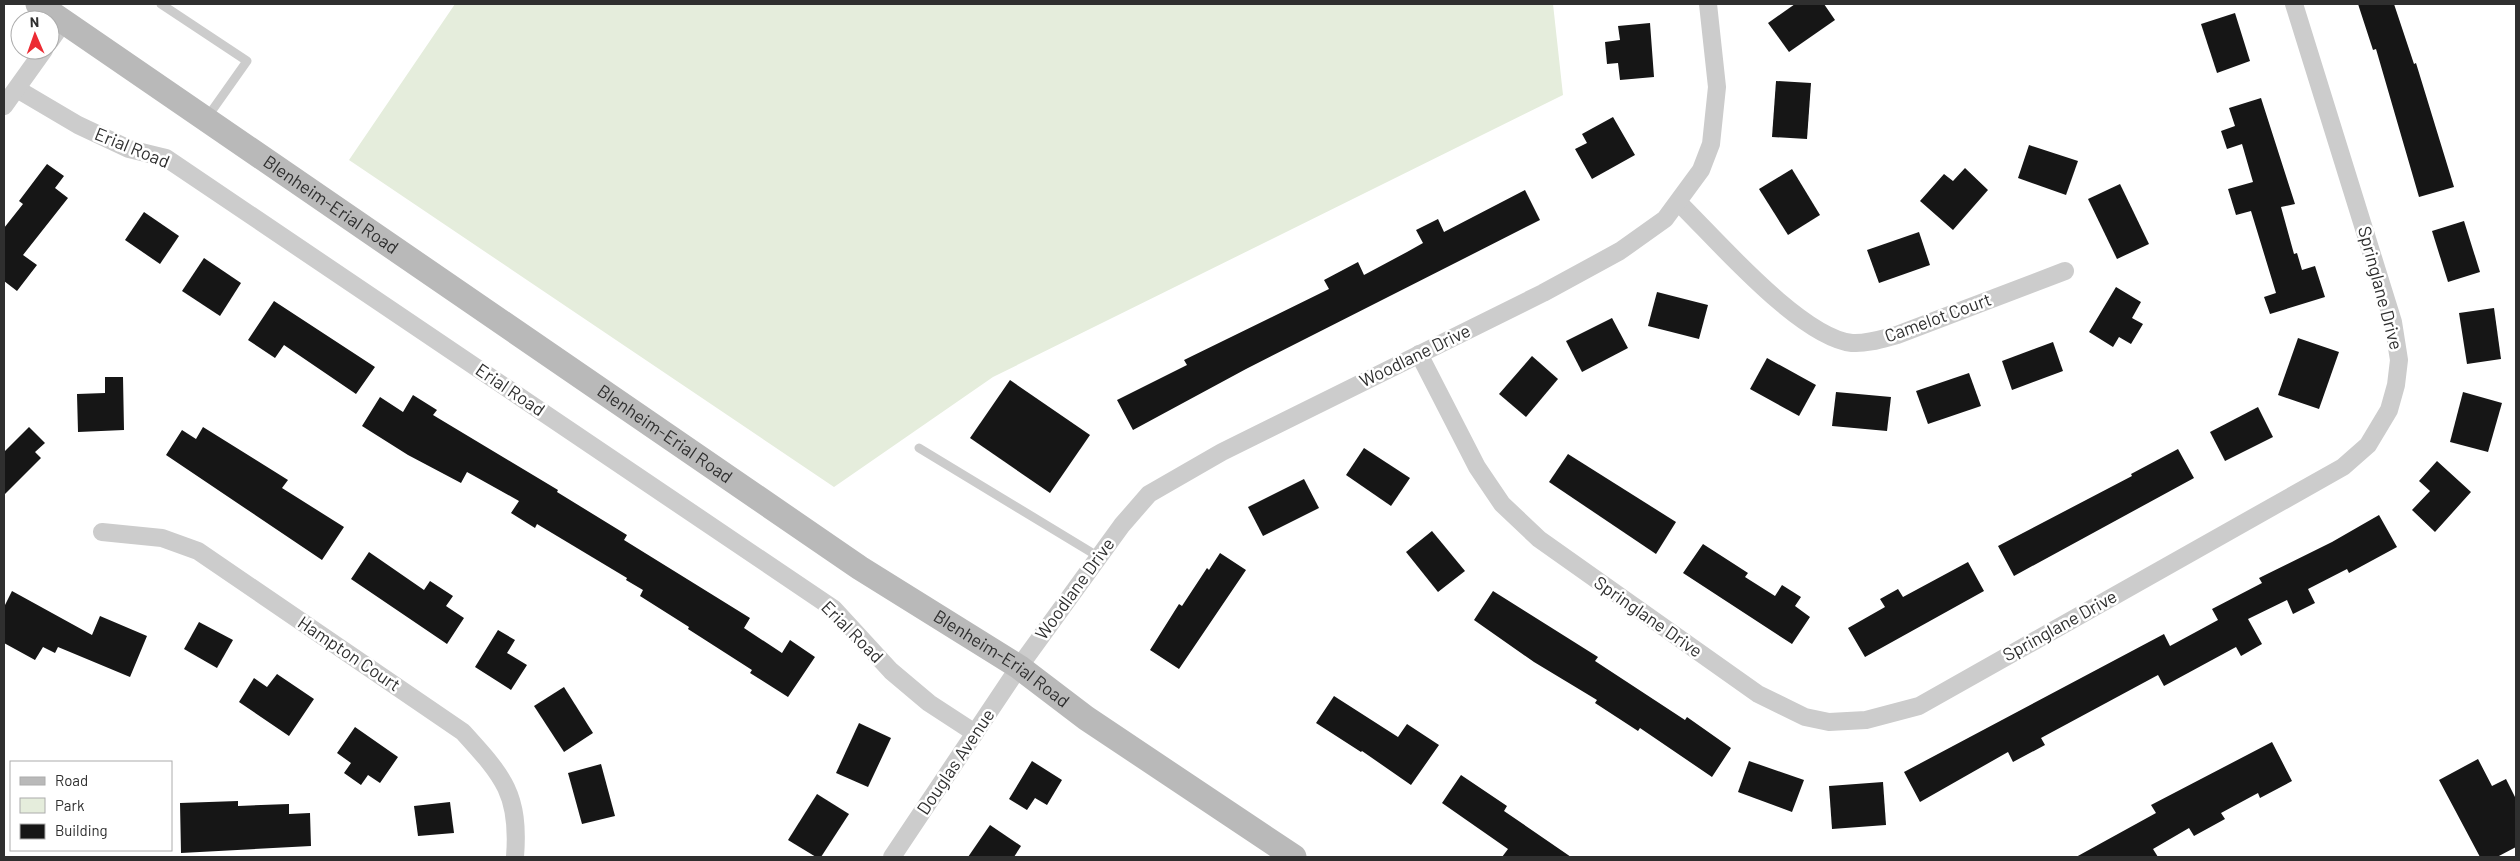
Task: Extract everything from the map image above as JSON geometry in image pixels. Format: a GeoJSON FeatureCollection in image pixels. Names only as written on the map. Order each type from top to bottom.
{"type":"FeatureCollection","features":[{"type":"Feature","properties":{"kind":"main road","name":"Blenheim-Erial Road"},"geometry":{"type":"LineString","coordinates":[[60,33],[206,119],[860,568],[1019,667],[1086,718],[1294,857]]}},
{"type":"Feature","properties":{"kind":"street","name":"Woodlane Drive"},"geometry":{"type":"LineString","coordinates":[[1019,667],[1099,557],[1148,494],[1222,452],[1543,292],[1620,250],[1665,219],[1679,203],[1701,170],[1711,144],[1717,87],[1708,4]]}},
{"type":"Feature","properties":{"kind":"street","name":"Springlane Drive"},"geometry":{"type":"LineString","coordinates":[[1419,354],[1476,467],[1502,504],[1539,540],[1758,694],[1805,717],[1829,722],[1866,720],[1919,706],[2343,466],[2368,445],[2389,410],[2396,385],[2399,360],[2393,322],[2294,4]]}},
{"type":"Feature","properties":{"kind":"street"},"geometry":{"type":"LineString","coordinates":[[4,106],[37,60]]}},
{"type":"Feature","properties":{"kind":"street","name":"Erial Road"},"geometry":{"type":"LineString","coordinates":[[17,89],[78,125],[129,149],[166,158],[834,609],[891,671],[929,703],[975,733]]}},
{"type":"Feature","properties":{"kind":"street","name":"Camelot Court"},"geometry":{"type":"LineString","coordinates":[[1679,203],[1771,293],[1813,327],[1837,339],[1853,343],[1872,342],[1897,335],[2065,271]]}},
{"type":"Feature","properties":{"kind":"street","name":"Hampton Court"},"geometry":{"type":"LineString","coordinates":[[102,532],[162,538],[198,551],[462,732],[492,764],[507,788],[517,825],[515,857]]}},
{"type":"Feature","properties":{"kind":"street","name":"Douglas Avenue"},"geometry":{"type":"LineString","coordinates":[[892,857],[1019,667]]}},
{"type":"Feature","properties":{"kind":"lane"},"geometry":{"type":"LineString","coordinates":[[161,4],[247,61],[206,119]]}},
{"type":"Feature","properties":{"kind":"lane"},"geometry":{"type":"LineString","coordinates":[[918,448],[1099,557]]}},
{"type":"Feature","properties":{"kind":"green space"},"geometry":{"type":"Polygon","coordinates":[[[455,4],[1553,4],[1563,95],[993,377],[834,487],[349,160],[455,4]]]}},
{"type":"Feature","properties":{"kind":"building"},"geometry":{"type":"Polygon","coordinates":[[[1795,4],[1824,4],[1835,20],[1789,52],[1768,23],[1795,4]]]}},
{"type":"Feature","properties":{"kind":"building"},"geometry":{"type":"Polygon","coordinates":[[[2358,4],[2394,4],[2414,64],[2416,63],[2454,187],[2419,197],[2376,49],[2373,50],[2358,4]]]}},
{"type":"Feature","properties":{"kind":"building"},"geometry":{"type":"Polygon","coordinates":[[[2235,13],[2250,61],[2217,73],[2201,24],[2235,13]]]}},
{"type":"Feature","properties":{"kind":"building"},"geometry":{"type":"Polygon","coordinates":[[[1650,23],[1654,77],[1620,80],[1618,63],[1607,64],[1605,42],[1620,40],[1618,26],[1650,23]]]}},
{"type":"Feature","properties":{"kind":"building"},"geometry":{"type":"Polygon","coordinates":[[[1776,81],[1811,83],[1807,139],[1772,137],[1776,81]]]}},
{"type":"Feature","properties":{"kind":"building"},"geometry":{"type":"Polygon","coordinates":[[[2261,98],[2295,204],[2281,207],[2294,254],[2297,253],[2302,270],[2315,266],[2325,297],[2270,314],[2264,297],[2276,293],[2251,211],[2236,215],[2228,189],[2253,182],[2242,144],[2227,149],[2221,131],[2235,126],[2229,108],[2261,98]]]}},
{"type":"Feature","properties":{"kind":"building"},"geometry":{"type":"Polygon","coordinates":[[[1613,117],[1635,155],[1592,179],[1575,149],[1587,143],[1582,134],[1613,117]]]}},
{"type":"Feature","properties":{"kind":"building"},"geometry":{"type":"Polygon","coordinates":[[[2029,145],[2078,161],[2066,195],[2018,178],[2029,145]]]}},
{"type":"Feature","properties":{"kind":"building"},"geometry":{"type":"Polygon","coordinates":[[[47,164],[64,176],[55,188],[68,198],[23,255],[37,265],[17,291],[4,281],[4,228],[23,204],[19,201],[47,164]]]}},
{"type":"Feature","properties":{"kind":"building"},"geometry":{"type":"Polygon","coordinates":[[[1965,168],[1988,190],[1953,230],[1920,201],[1944,174],[1953,181],[1965,168]]]}},
{"type":"Feature","properties":{"kind":"building"},"geometry":{"type":"Polygon","coordinates":[[[1792,169],[1820,215],[1788,235],[1759,189],[1792,169]]]}},
{"type":"Feature","properties":{"kind":"building"},"geometry":{"type":"Polygon","coordinates":[[[2120,184],[2149,244],[2117,259],[2088,199],[2120,184]]]}},
{"type":"Feature","properties":{"kind":"building"},"geometry":{"type":"Polygon","coordinates":[[[1525,190],[1540,220],[1246,369],[1133,430],[1117,400],[1187,365],[1184,360],[1329,289],[1324,280],[1358,262],[1364,275],[1423,243],[1416,230],[1438,219],[1444,232],[1525,190]]]}},
{"type":"Feature","properties":{"kind":"building"},"geometry":{"type":"Polygon","coordinates":[[[144,212],[179,236],[160,264],[125,240],[144,212]]]}},
{"type":"Feature","properties":{"kind":"building"},"geometry":{"type":"Polygon","coordinates":[[[2464,221],[2480,272],[2448,282],[2432,231],[2464,221]]]}},
{"type":"Feature","properties":{"kind":"building"},"geometry":{"type":"Polygon","coordinates":[[[1919,232],[1930,265],[1879,283],[1867,250],[1919,232]]]}},
{"type":"Feature","properties":{"kind":"building"},"geometry":{"type":"Polygon","coordinates":[[[204,258],[241,283],[220,316],[182,291],[204,258]]]}},
{"type":"Feature","properties":{"kind":"building"},"geometry":{"type":"Polygon","coordinates":[[[2116,287],[2141,302],[2132,318],[2143,324],[2131,344],[2119,337],[2113,347],[2089,332],[2116,287]]]}},
{"type":"Feature","properties":{"kind":"building"},"geometry":{"type":"Polygon","coordinates":[[[1657,292],[1708,305],[1699,339],[1648,326],[1657,292]]]}},
{"type":"Feature","properties":{"kind":"building"},"geometry":{"type":"Polygon","coordinates":[[[274,301],[375,367],[356,394],[284,345],[275,358],[248,340],[274,301]]]}},
{"type":"Feature","properties":{"kind":"building"},"geometry":{"type":"Polygon","coordinates":[[[2494,308],[2501,359],[2467,364],[2459,313],[2494,308]]]}},
{"type":"Feature","properties":{"kind":"building"},"geometry":{"type":"Polygon","coordinates":[[[1612,318],[1628,348],[1582,372],[1566,341],[1612,318]]]}},
{"type":"Feature","properties":{"kind":"building"},"geometry":{"type":"Polygon","coordinates":[[[2298,338],[2339,352],[2319,409],[2278,395],[2298,338]]]}},
{"type":"Feature","properties":{"kind":"building"},"geometry":{"type":"Polygon","coordinates":[[[2053,342],[2063,371],[2012,390],[2002,361],[2053,342]]]}},
{"type":"Feature","properties":{"kind":"building"},"geometry":{"type":"Polygon","coordinates":[[[1532,356],[1558,379],[1526,417],[1499,394],[1532,356]]]}},
{"type":"Feature","properties":{"kind":"building"},"geometry":{"type":"Polygon","coordinates":[[[1767,358],[1816,385],[1799,416],[1750,389],[1767,358]]]}},
{"type":"Feature","properties":{"kind":"building"},"geometry":{"type":"Polygon","coordinates":[[[1969,373],[1981,406],[1928,424],[1916,391],[1969,373]]]}},
{"type":"Feature","properties":{"kind":"building"},"geometry":{"type":"Polygon","coordinates":[[[105,377],[123,377],[124,430],[78,432],[77,394],[105,393],[105,377]]]}},
{"type":"Feature","properties":{"kind":"building"},"geometry":{"type":"Polygon","coordinates":[[[1010,380],[1090,435],[1050,493],[970,438],[1010,380]]]}},
{"type":"Feature","properties":{"kind":"building"},"geometry":{"type":"Polygon","coordinates":[[[1836,392],[1891,397],[1887,431],[1832,426],[1836,392]]]}},
{"type":"Feature","properties":{"kind":"building"},"geometry":{"type":"Polygon","coordinates":[[[2463,392],[2502,403],[2488,452],[2450,442],[2463,392]]]}},
{"type":"Feature","properties":{"kind":"building"},"geometry":{"type":"Polygon","coordinates":[[[413,395],[437,410],[433,415],[558,490],[557,492],[627,535],[624,540],[750,618],[744,628],[782,653],[790,640],[815,657],[788,697],[750,673],[752,670],[688,629],[689,627],[640,596],[643,590],[626,580],[627,578],[537,524],[535,528],[511,513],[519,501],[467,472],[461,483],[408,455],[362,426],[380,397],[403,412],[413,395]]]}},
{"type":"Feature","properties":{"kind":"building"},"geometry":{"type":"Polygon","coordinates":[[[2258,407],[2273,437],[2225,461],[2210,432],[2258,407]]]}},
{"type":"Feature","properties":{"kind":"building"},"geometry":{"type":"Polygon","coordinates":[[[29,427],[45,443],[35,452],[41,458],[4,495],[4,452],[29,427]]]}},
{"type":"Feature","properties":{"kind":"building"},"geometry":{"type":"Polygon","coordinates":[[[203,427],[288,480],[282,488],[344,527],[322,560],[166,455],[182,430],[196,439],[203,427]]]}},
{"type":"Feature","properties":{"kind":"building"},"geometry":{"type":"Polygon","coordinates":[[[1364,448],[1410,478],[1391,506],[1346,475],[1364,448]]]}},
{"type":"Feature","properties":{"kind":"building"},"geometry":{"type":"Polygon","coordinates":[[[2178,449],[2194,478],[2014,576],[1998,546],[2132,476],[2131,474],[2178,449]]]}},
{"type":"Feature","properties":{"kind":"building"},"geometry":{"type":"Polygon","coordinates":[[[1568,454],[1676,522],[1656,554],[1549,482],[1568,454]]]}},
{"type":"Feature","properties":{"kind":"building"},"geometry":{"type":"Polygon","coordinates":[[[2437,461],[2471,492],[2435,532],[2412,510],[2430,491],[2419,481],[2437,461]]]}},
{"type":"Feature","properties":{"kind":"building"},"geometry":{"type":"Polygon","coordinates":[[[1304,479],[1319,508],[1263,536],[1248,507],[1304,479]]]}},
{"type":"Feature","properties":{"kind":"building"},"geometry":{"type":"Polygon","coordinates":[[[2379,515],[2397,547],[2349,573],[2347,569],[2308,589],[2315,603],[2293,614],[2287,600],[2248,619],[2262,644],[2241,656],[2236,647],[2164,686],[2158,675],[2041,738],[2045,745],[2013,762],[2008,752],[1920,802],[1904,772],[2164,634],[2170,646],[2218,620],[2212,609],[2262,583],[2259,578],[2332,542],[2379,515]]]}},
{"type":"Feature","properties":{"kind":"building"},"geometry":{"type":"Polygon","coordinates":[[[1432,531],[1465,571],[1438,592],[1406,552],[1432,531]]]}},
{"type":"Feature","properties":{"kind":"building"},"geometry":{"type":"Polygon","coordinates":[[[1703,544],[1748,573],[1745,577],[1775,596],[1782,585],[1801,597],[1795,606],[1810,617],[1792,644],[1683,573],[1703,544]]]}},
{"type":"Feature","properties":{"kind":"building"},"geometry":{"type":"Polygon","coordinates":[[[369,552],[424,590],[430,581],[453,596],[446,606],[464,618],[447,644],[351,579],[369,552]]]}},
{"type":"Feature","properties":{"kind":"building"},"geometry":{"type":"Polygon","coordinates":[[[1220,553],[1246,570],[1179,669],[1150,650],[1179,604],[1182,606],[1207,568],[1209,570],[1220,553]]]}},
{"type":"Feature","properties":{"kind":"building"},"geometry":{"type":"Polygon","coordinates":[[[1968,562],[1984,591],[1865,657],[1848,628],[1885,607],[1880,599],[1898,589],[1903,597],[1968,562]]]}},
{"type":"Feature","properties":{"kind":"building"},"geometry":{"type":"Polygon","coordinates":[[[12,591],[92,635],[100,616],[147,636],[130,677],[58,647],[55,653],[43,647],[35,660],[4,643],[4,607],[12,591]]]}},
{"type":"Feature","properties":{"kind":"building"},"geometry":{"type":"Polygon","coordinates":[[[1493,591],[1598,657],[1595,661],[1685,720],[1687,717],[1731,748],[1712,777],[1640,728],[1638,731],[1595,703],[1597,700],[1534,662],[1474,620],[1493,591]]]}},
{"type":"Feature","properties":{"kind":"building"},"geometry":{"type":"Polygon","coordinates":[[[199,622],[233,640],[217,668],[184,649],[199,622]]]}},
{"type":"Feature","properties":{"kind":"building"},"geometry":{"type":"Polygon","coordinates":[[[498,630],[515,640],[507,653],[527,665],[511,690],[475,667],[498,630]]]}},
{"type":"Feature","properties":{"kind":"building"},"geometry":{"type":"Polygon","coordinates":[[[277,674],[314,699],[289,736],[239,702],[254,678],[267,687],[277,674]]]}},
{"type":"Feature","properties":{"kind":"building"},"geometry":{"type":"Polygon","coordinates":[[[564,687],[593,733],[564,752],[534,706],[564,687]]]}},
{"type":"Feature","properties":{"kind":"building"},"geometry":{"type":"Polygon","coordinates":[[[1334,696],[1398,737],[1407,724],[1439,745],[1411,785],[1362,751],[1316,723],[1334,696]]]}},
{"type":"Feature","properties":{"kind":"building"},"geometry":{"type":"Polygon","coordinates":[[[859,723],[891,738],[868,787],[836,773],[859,723]]]}},
{"type":"Feature","properties":{"kind":"building"},"geometry":{"type":"Polygon","coordinates":[[[355,727],[398,757],[380,783],[368,775],[361,785],[344,773],[351,763],[337,753],[355,727]]]}},
{"type":"Feature","properties":{"kind":"building"},"geometry":{"type":"Polygon","coordinates":[[[2272,742],[2292,781],[2260,798],[2258,793],[2221,813],[2225,819],[2194,836],[2189,828],[2153,849],[2158,857],[2076,857],[2156,813],[2151,805],[2272,742]]]}},
{"type":"Feature","properties":{"kind":"building"},"geometry":{"type":"Polygon","coordinates":[[[2478,759],[2492,786],[2506,779],[2516,799],[2516,847],[2497,857],[2480,857],[2439,780],[2478,759]]]}},
{"type":"Feature","properties":{"kind":"building"},"geometry":{"type":"Polygon","coordinates":[[[1032,761],[1062,780],[1047,805],[1035,798],[1027,810],[1009,799],[1032,761]]]}},
{"type":"Feature","properties":{"kind":"building"},"geometry":{"type":"Polygon","coordinates":[[[1749,761],[1804,780],[1792,812],[1738,792],[1749,761]]]}},
{"type":"Feature","properties":{"kind":"building"},"geometry":{"type":"Polygon","coordinates":[[[601,764],[615,816],[582,824],[568,773],[601,764]]]}},
{"type":"Feature","properties":{"kind":"building"},"geometry":{"type":"Polygon","coordinates":[[[1461,775],[1507,806],[1504,811],[1571,857],[1502,857],[1508,849],[1442,803],[1461,775]]]}},
{"type":"Feature","properties":{"kind":"building"},"geometry":{"type":"Polygon","coordinates":[[[1883,782],[1886,825],[1832,829],[1829,786],[1883,782]]]}},
{"type":"Feature","properties":{"kind":"building"},"geometry":{"type":"Polygon","coordinates":[[[817,794],[849,814],[821,857],[816,857],[788,840],[817,794]]]}},
{"type":"Feature","properties":{"kind":"building"},"geometry":{"type":"Polygon","coordinates":[[[238,801],[238,806],[289,804],[289,814],[310,813],[311,846],[181,853],[180,803],[238,801]]]}},
{"type":"Feature","properties":{"kind":"building"},"geometry":{"type":"Polygon","coordinates":[[[450,802],[454,833],[418,836],[414,806],[450,802]]]}},
{"type":"Feature","properties":{"kind":"building"},"geometry":{"type":"Polygon","coordinates":[[[990,825],[1021,846],[1014,857],[968,857],[990,825]]]}}]}
